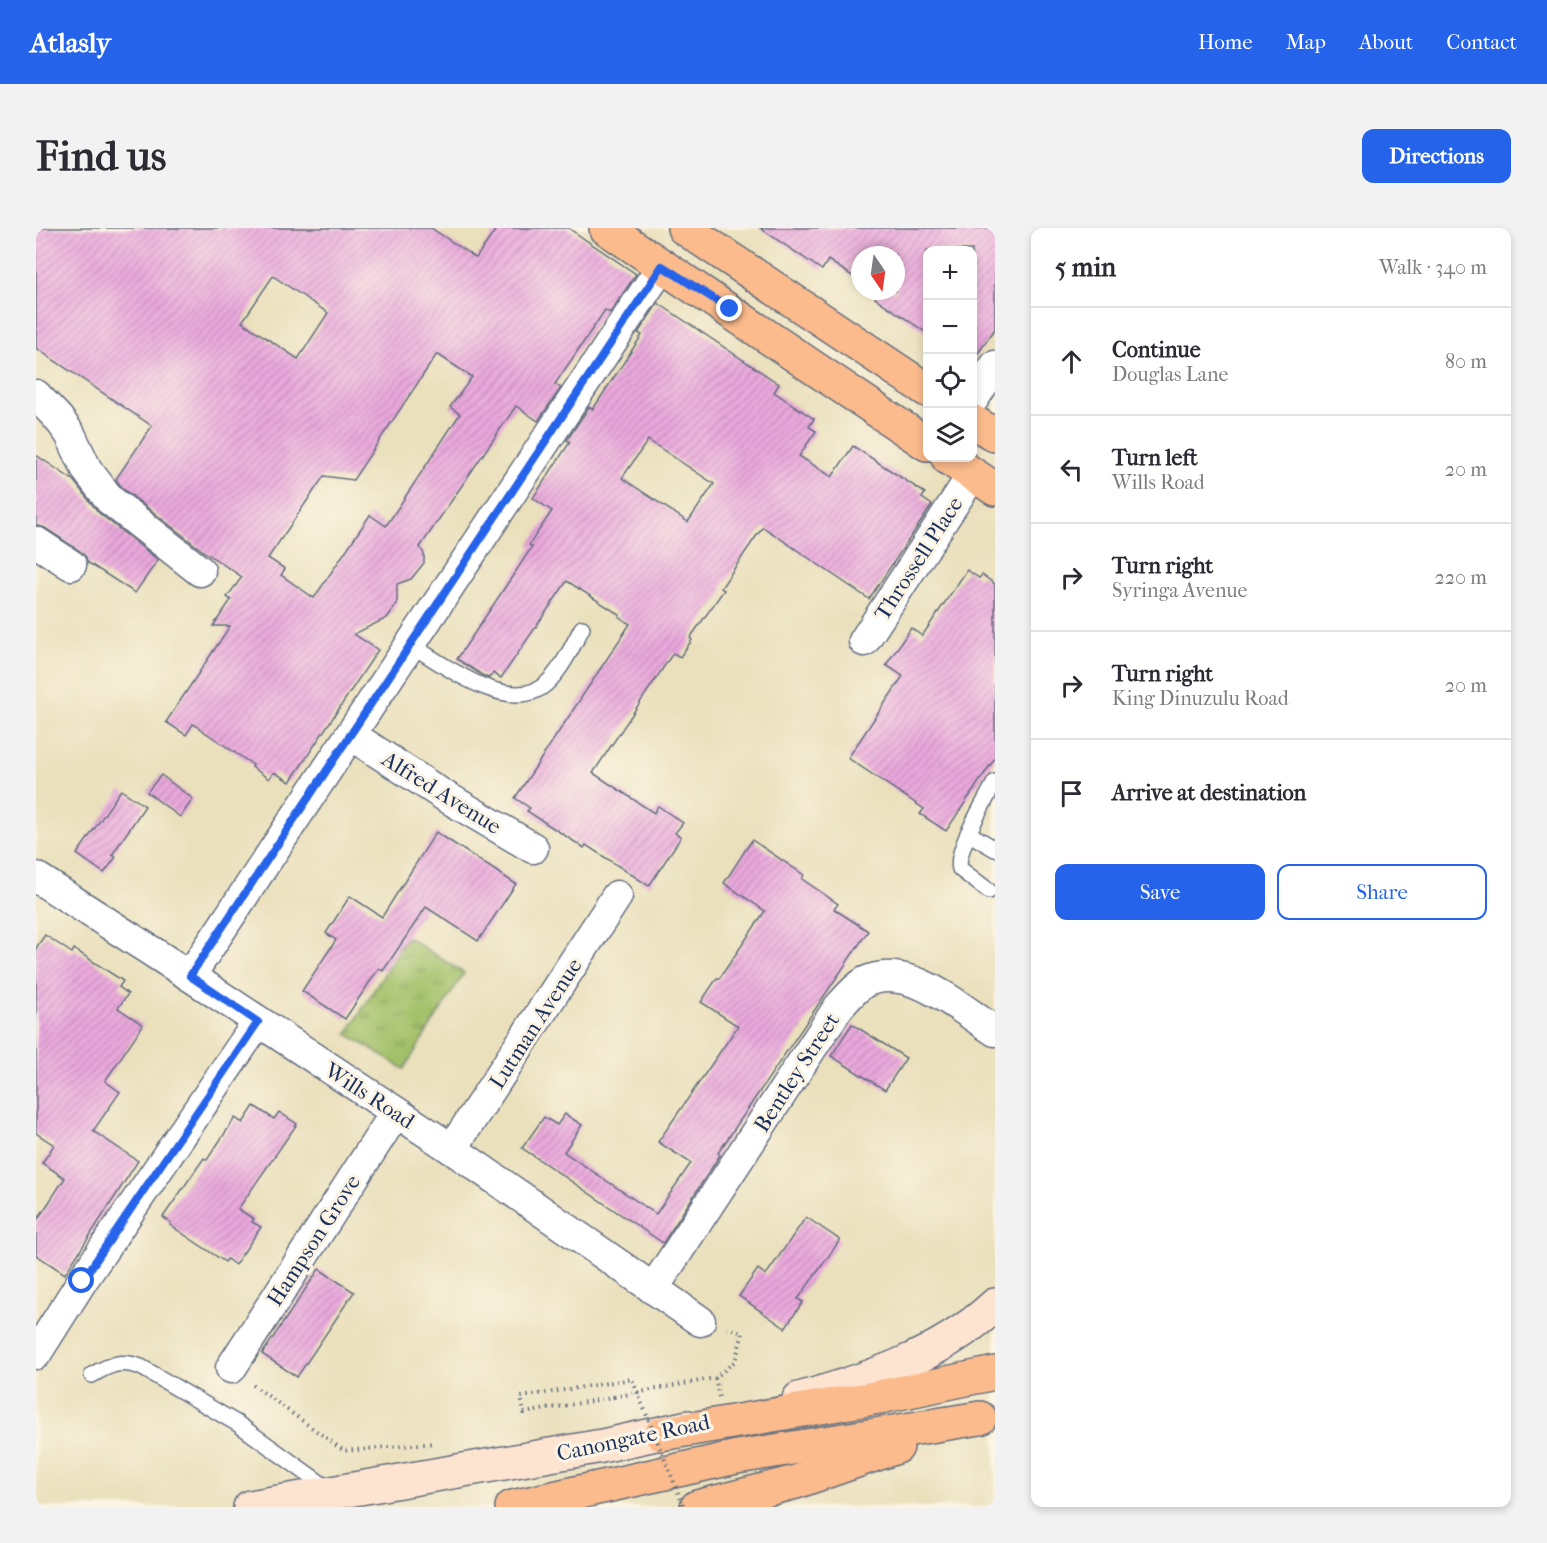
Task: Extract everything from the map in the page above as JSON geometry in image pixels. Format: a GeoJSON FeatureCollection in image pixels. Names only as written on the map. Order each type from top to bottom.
{"type":"FeatureCollection","features":[{"type":"Feature","properties":{"kind":"main road"},"geometry":{"type":"LineString","coordinates":[[606,228],[923,441]]}},
{"type":"Feature","properties":{"kind":"main road"},"geometry":{"type":"LineString","coordinates":[[684,228],[923,387]]}},
{"type":"Feature","properties":{"kind":"main road"},"geometry":{"type":"LineString","coordinates":[[977,423],[995,435]]}},
{"type":"Feature","properties":{"kind":"main road"},"geometry":{"type":"LineString","coordinates":[[651,1422],[880,1397],[995,1372]]}},
{"type":"Feature","properties":{"kind":"main road"},"geometry":{"type":"LineString","coordinates":[[512,1507],[737,1457],[988,1416]]}},
{"type":"Feature","properties":{"kind":"main road"},"geometry":{"type":"LineString","coordinates":[[697,1507],[796,1482],[988,1416]]}},
{"type":"Feature","properties":{"kind":"street"},"geometry":{"type":"LineString","coordinates":[[190,976],[662,266]]}},
{"type":"Feature","properties":{"kind":"street"},"geometry":{"type":"LineString","coordinates":[[977,393],[995,366]]}},
{"type":"Feature","properties":{"kind":"street"},"geometry":{"type":"LineString","coordinates":[[36,395],[70,434],[87,470],[110,500],[200,571]]}},
{"type":"Feature","properties":{"kind":"street","name":"Throssell Place"},"geometry":{"type":"LineString","coordinates":[[864,641],[972,473]]}},
{"type":"Feature","properties":{"kind":"street"},"geometry":{"type":"LineString","coordinates":[[36,542],[71,565]]}},
{"type":"Feature","properties":{"kind":"street","name":"Alfred Avenue"},"geometry":{"type":"LineString","coordinates":[[351,735],[443,795],[533,848]]}},
{"type":"Feature","properties":{"kind":"street","name":"Wills Road"},"geometry":{"type":"LineString","coordinates":[[41,890],[190,976],[452,1149],[700,1321]]}},
{"type":"Feature","properties":{"kind":"street","name":"Lutman Avenue"},"geometry":{"type":"LineString","coordinates":[[452,1149],[617,896]]}},
{"type":"Feature","properties":{"kind":"street","name":"Bentley Street"},"geometry":{"type":"LineString","coordinates":[[653,1288],[838,1008],[864,983],[893,976],[922,984],[995,1031]]}},
{"type":"Feature","properties":{"kind":"street"},"geometry":{"type":"LineString","coordinates":[[36,1354],[82,1281],[258,1022]]}},
{"type":"Feature","properties":{"kind":"street","name":"Hampson Grove"},"geometry":{"type":"LineString","coordinates":[[231,1368],[396,1112]]}},
{"type":"Feature","properties":{"kind":"street","name":"Canongate Road"},"geometry":{"type":"LineString","coordinates":[[250,1507],[602,1446],[651,1422],[796,1400],[872,1377],[932,1351],[978,1321],[995,1305]]}},
{"type":"Feature","properties":{"kind":"lane"},"geometry":{"type":"LineString","coordinates":[[411,645],[483,687],[512,695],[530,692],[546,684],[565,661],[582,628]]}},
{"type":"Feature","properties":{"kind":"lane"},"geometry":{"type":"LineString","coordinates":[[989,891],[960,869],[959,859],[968,833],[995,782]]}},
{"type":"Feature","properties":{"kind":"lane"},"geometry":{"type":"LineString","coordinates":[[968,833],[995,849]]}},
{"type":"Feature","properties":{"kind":"lane"},"geometry":{"type":"LineString","coordinates":[[92,1375],[116,1363],[128,1362],[141,1367],[238,1424],[332,1492]]}},
{"type":"Feature","properties":{"kind":"path"},"geometry":{"type":"LineString","coordinates":[[684,1507],[638,1393],[635,1386],[633,1379],[521,1396],[524,1413],[626,1395],[637,1392],[649,1390],[695,1382],[715,1378],[735,1360],[743,1333],[700,1321]]}},
{"type":"Feature","properties":{"kind":"path"},"geometry":{"type":"LineString","coordinates":[[231,1368],[344,1451],[435,1443]]}},
{"type":"Feature","properties":{"kind":"path"},"geometry":{"type":"LineString","coordinates":[[715,1378],[721,1402]]}},
{"type":"Feature","properties":{"kind":"green space"},"geometry":{"type":"Polygon","coordinates":[[[407,937],[464,973],[404,1069],[347,1034],[407,937]]]}},
{"type":"Feature","properties":{"kind":"building"},"geometry":{"type":"Polygon","coordinates":[[[36,228],[431,228],[476,258],[497,228],[568,228],[636,274],[610,313],[605,310],[555,384],[561,388],[538,421],[516,406],[420,547],[424,554],[424,563],[411,579],[397,584],[397,604],[387,618],[354,634],[378,650],[290,782],[274,772],[269,779],[252,767],[253,765],[193,724],[186,735],[166,722],[230,626],[213,626],[231,600],[227,597],[242,577],[203,551],[122,488],[116,479],[152,426],[36,348],[36,228]],[[273,276],[242,322],[298,359],[328,313],[273,276]],[[437,354],[353,480],[324,476],[268,558],[285,569],[281,575],[314,598],[370,515],[386,526],[460,414],[450,407],[472,377],[437,354]]]}},
{"type":"Feature","properties":{"kind":"building"},"geometry":{"type":"Polygon","coordinates":[[[760,228],[995,228],[995,329],[977,355],[977,246],[923,246],[923,330],[878,300],[905,300],[905,246],[851,246],[851,275],[828,260],[822,270],[760,228]]]}},
{"type":"Feature","properties":{"kind":"building"},"geometry":{"type":"Polygon","coordinates":[[[658,303],[779,384],[774,392],[814,419],[809,427],[816,431],[799,456],[832,477],[853,446],[925,493],[922,498],[932,505],[869,599],[763,527],[757,535],[721,588],[724,590],[690,638],[692,640],[680,657],[673,653],[593,773],[654,813],[658,806],[683,823],[675,833],[681,837],[649,886],[586,845],[584,848],[527,811],[530,808],[515,798],[630,624],[567,581],[501,678],[493,673],[489,678],[482,675],[457,659],[532,547],[529,545],[552,511],[533,498],[570,442],[567,440],[589,407],[593,409],[642,335],[638,333],[658,303]],[[648,440],[622,478],[688,522],[714,484],[648,440]]]}},
{"type":"Feature","properties":{"kind":"building"},"geometry":{"type":"Polygon","coordinates":[[[36,455],[73,480],[99,513],[158,560],[135,593],[87,562],[86,557],[80,551],[45,528],[36,525],[36,455]]]}},
{"type":"Feature","properties":{"kind":"building"},"geometry":{"type":"Polygon","coordinates":[[[967,570],[979,578],[982,575],[995,584],[995,758],[946,831],[920,814],[924,809],[848,758],[903,676],[886,665],[911,628],[922,636],[967,570]]]}},
{"type":"Feature","properties":{"kind":"building"},"geometry":{"type":"Polygon","coordinates":[[[161,775],[193,799],[180,817],[147,792],[161,775]]]}},
{"type":"Feature","properties":{"kind":"building"},"geometry":{"type":"Polygon","coordinates":[[[121,790],[145,806],[112,855],[116,857],[104,873],[77,854],[121,790]]]}},
{"type":"Feature","properties":{"kind":"building"},"geometry":{"type":"Polygon","coordinates":[[[436,832],[516,884],[478,941],[426,907],[383,971],[379,968],[345,1019],[302,991],[336,940],[326,933],[350,896],[382,917],[436,832]]]}},
{"type":"Feature","properties":{"kind":"building"},"geometry":{"type":"Polygon","coordinates":[[[752,840],[804,875],[802,879],[838,904],[834,909],[868,931],[718,1153],[720,1155],[663,1243],[522,1148],[544,1117],[557,1125],[565,1114],[582,1125],[564,1152],[656,1214],[691,1163],[658,1142],[738,1026],[701,1002],[765,911],[724,883],[752,840]]]}},
{"type":"Feature","properties":{"kind":"building"},"geometry":{"type":"Polygon","coordinates":[[[45,935],[72,953],[74,949],[123,981],[119,987],[128,994],[118,1008],[143,1025],[105,1081],[120,1092],[93,1131],[138,1161],[65,1274],[36,1255],[36,1222],[65,1178],[42,1163],[54,1145],[36,1133],[36,948],[45,935]]]}},
{"type":"Feature","properties":{"kind":"building"},"geometry":{"type":"Polygon","coordinates":[[[852,1024],[906,1058],[885,1090],[831,1056],[852,1024]]]}},
{"type":"Feature","properties":{"kind":"building"},"geometry":{"type":"Polygon","coordinates":[[[254,1106],[274,1119],[279,1112],[297,1124],[238,1209],[254,1219],[252,1222],[261,1227],[235,1265],[227,1259],[225,1262],[170,1225],[171,1223],[163,1217],[204,1158],[207,1160],[235,1118],[243,1123],[254,1106]]]}},
{"type":"Feature","properties":{"kind":"building"},"geometry":{"type":"Polygon","coordinates":[[[806,1217],[840,1240],[798,1299],[803,1302],[785,1328],[739,1296],[758,1269],[766,1275],[806,1217]]]}},
{"type":"Feature","properties":{"kind":"building"},"geometry":{"type":"Polygon","coordinates":[[[319,1269],[354,1292],[297,1377],[262,1354],[319,1269]]]}},
{"type":"Feature","properties":{"kind":"route"},"geometry":{"type":"LineString","coordinates":[[82,1281],[258,1022],[190,976],[662,266],[730,309]]}}]}
